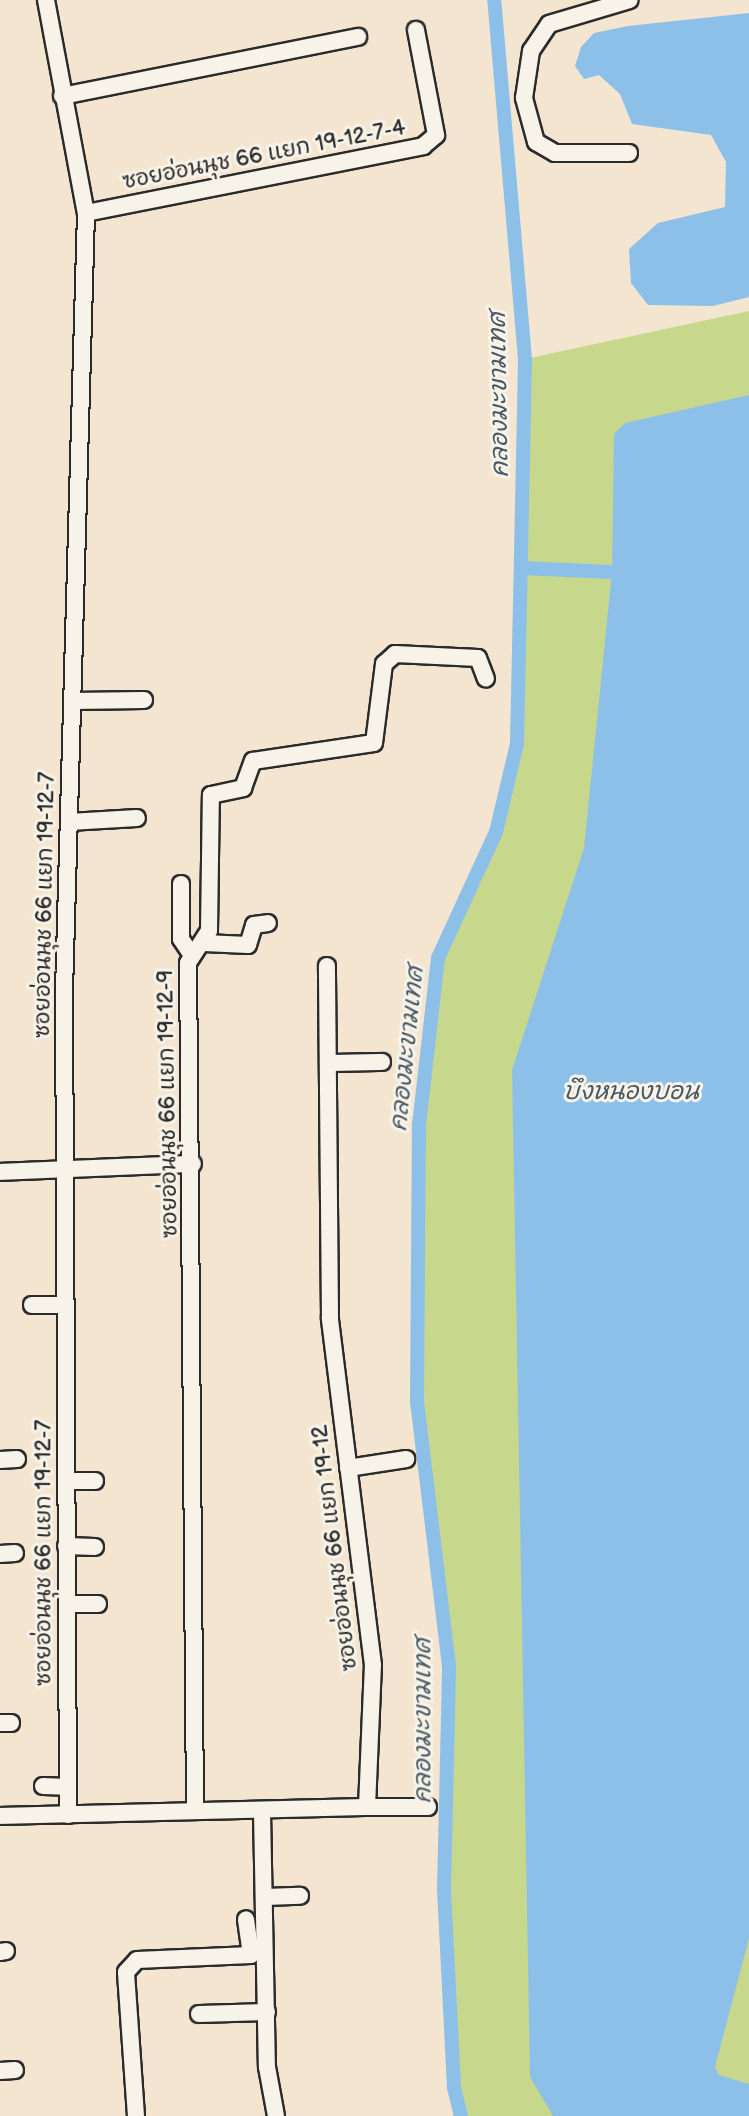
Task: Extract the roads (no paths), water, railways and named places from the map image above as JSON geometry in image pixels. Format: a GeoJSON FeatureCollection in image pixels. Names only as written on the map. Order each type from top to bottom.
{"type":"FeatureCollection","features":[{"type":"Feature","properties":{"kind":"street","name":"ซอยอ่อนนุช 66 แยก 19-12-7"},"geometry":{"type":"LineString","coordinates":[[46,0],[86,213],[63,1169],[68,1815]]}},
{"type":"Feature","properties":{"kind":"street"},"geometry":{"type":"LineString","coordinates":[[629,153],[555,153],[536,142],[524,98],[531,51],[549,24],[630,0]]}},
{"type":"Feature","properties":{"kind":"street","name":"ซอยอ่อนนุช 66 แยก 19-12-7-4"},"geometry":{"type":"LineString","coordinates":[[86,213],[423,146],[436,135],[416,30]]}},
{"type":"Feature","properties":{"kind":"street"},"geometry":{"type":"LineString","coordinates":[[62,96],[358,37]]}},
{"type":"Feature","properties":{"kind":"street","name":"ซอยอ่อนนุช 66 แยก 19-12-9"},"geometry":{"type":"LineString","coordinates":[[195,1811],[193,1164],[198,949],[213,792],[243,788],[253,761],[374,743],[384,664],[395,654],[478,658],[486,679]]}},
{"type":"Feature","properties":{"kind":"street"},"geometry":{"type":"LineString","coordinates":[[73,701],[144,700]]}},
{"type":"Feature","properties":{"kind":"street"},"geometry":{"type":"LineString","coordinates":[[69,822],[137,818]]}},
{"type":"Feature","properties":{"kind":"street"},"geometry":{"type":"LineString","coordinates":[[181,884],[181,939],[198,949],[248,945],[254,925],[268,923]]}},
{"type":"Feature","properties":{"kind":"street","name":"ซอยอ่อนนุช 66 แยก 19-12"},"geometry":{"type":"LineString","coordinates":[[327,966],[330,1318],[373,1665],[367,1807]]}},
{"type":"Feature","properties":{"kind":"street"},"geometry":{"type":"LineString","coordinates":[[328,1063],[382,1062]]}},
{"type":"Feature","properties":{"kind":"street"},"geometry":{"type":"LineString","coordinates":[[0,1172],[193,1164]]}},
{"type":"Feature","properties":{"kind":"street"},"geometry":{"type":"LineString","coordinates":[[32,1305],[64,1305]]}},
{"type":"Feature","properties":{"kind":"street"},"geometry":{"type":"LineString","coordinates":[[348,1468],[406,1459]]}},
{"type":"Feature","properties":{"kind":"street"},"geometry":{"type":"LineString","coordinates":[[66,1481],[95,1481]]}},
{"type":"Feature","properties":{"kind":"street"},"geometry":{"type":"LineString","coordinates":[[66,1546],[95,1547]]}},
{"type":"Feature","properties":{"kind":"street"},"geometry":{"type":"LineString","coordinates":[[67,1604],[98,1604]]}},
{"type":"Feature","properties":{"kind":"street"},"geometry":{"type":"LineString","coordinates":[[43,1786],[68,1787]]}},
{"type":"Feature","properties":{"kind":"street"},"geometry":{"type":"LineString","coordinates":[[0,1816],[428,1807]]}},
{"type":"Feature","properties":{"kind":"street"},"geometry":{"type":"LineString","coordinates":[[262,1812],[267,2067],[276,2116]]}},
{"type":"Feature","properties":{"kind":"street"},"geometry":{"type":"LineString","coordinates":[[265,1897],[300,1896]]}},
{"type":"Feature","properties":{"kind":"street"},"geometry":{"type":"LineString","coordinates":[[136,2116],[126,1972],[137,1960],[251,1955],[246,1919]]}},
{"type":"Feature","properties":{"kind":"street"},"geometry":{"type":"LineString","coordinates":[[199,2014],[267,2012]]}},
{"type":"Feature","properties":{"kind":"water"},"geometry":{"type":"Polygon","coordinates":[[[749,13],[749,297],[713,306],[648,305],[631,283],[629,249],[658,223],[725,207],[726,162],[711,135],[632,124],[620,94],[599,75],[584,79],[575,66],[581,47],[594,33],[628,26],[749,13]]]}},
{"type":"Feature","properties":{"kind":"water","name":"บึงหนองบอน"},"geometry":{"type":"Polygon","coordinates":[[[749,395],[749,1938],[715,2067],[719,2075],[749,2084],[749,2116],[553,2116],[530,2077],[512,1070],[584,848],[612,572],[614,434],[625,423],[749,395]]]}},
{"type":"Feature","properties":{"kind":"waterway","name":"คลองมะขามเทศ"},"geometry":{"type":"LineString","coordinates":[[461,2116],[454,2087],[444,1891],[449,1666],[417,1402],[419,1125],[438,958],[496,832],[517,744],[525,359],[494,0]]}},
{"type":"Feature","properties":{"kind":"waterway"},"geometry":{"type":"LineString","coordinates":[[521,568],[612,572]]}}]}
